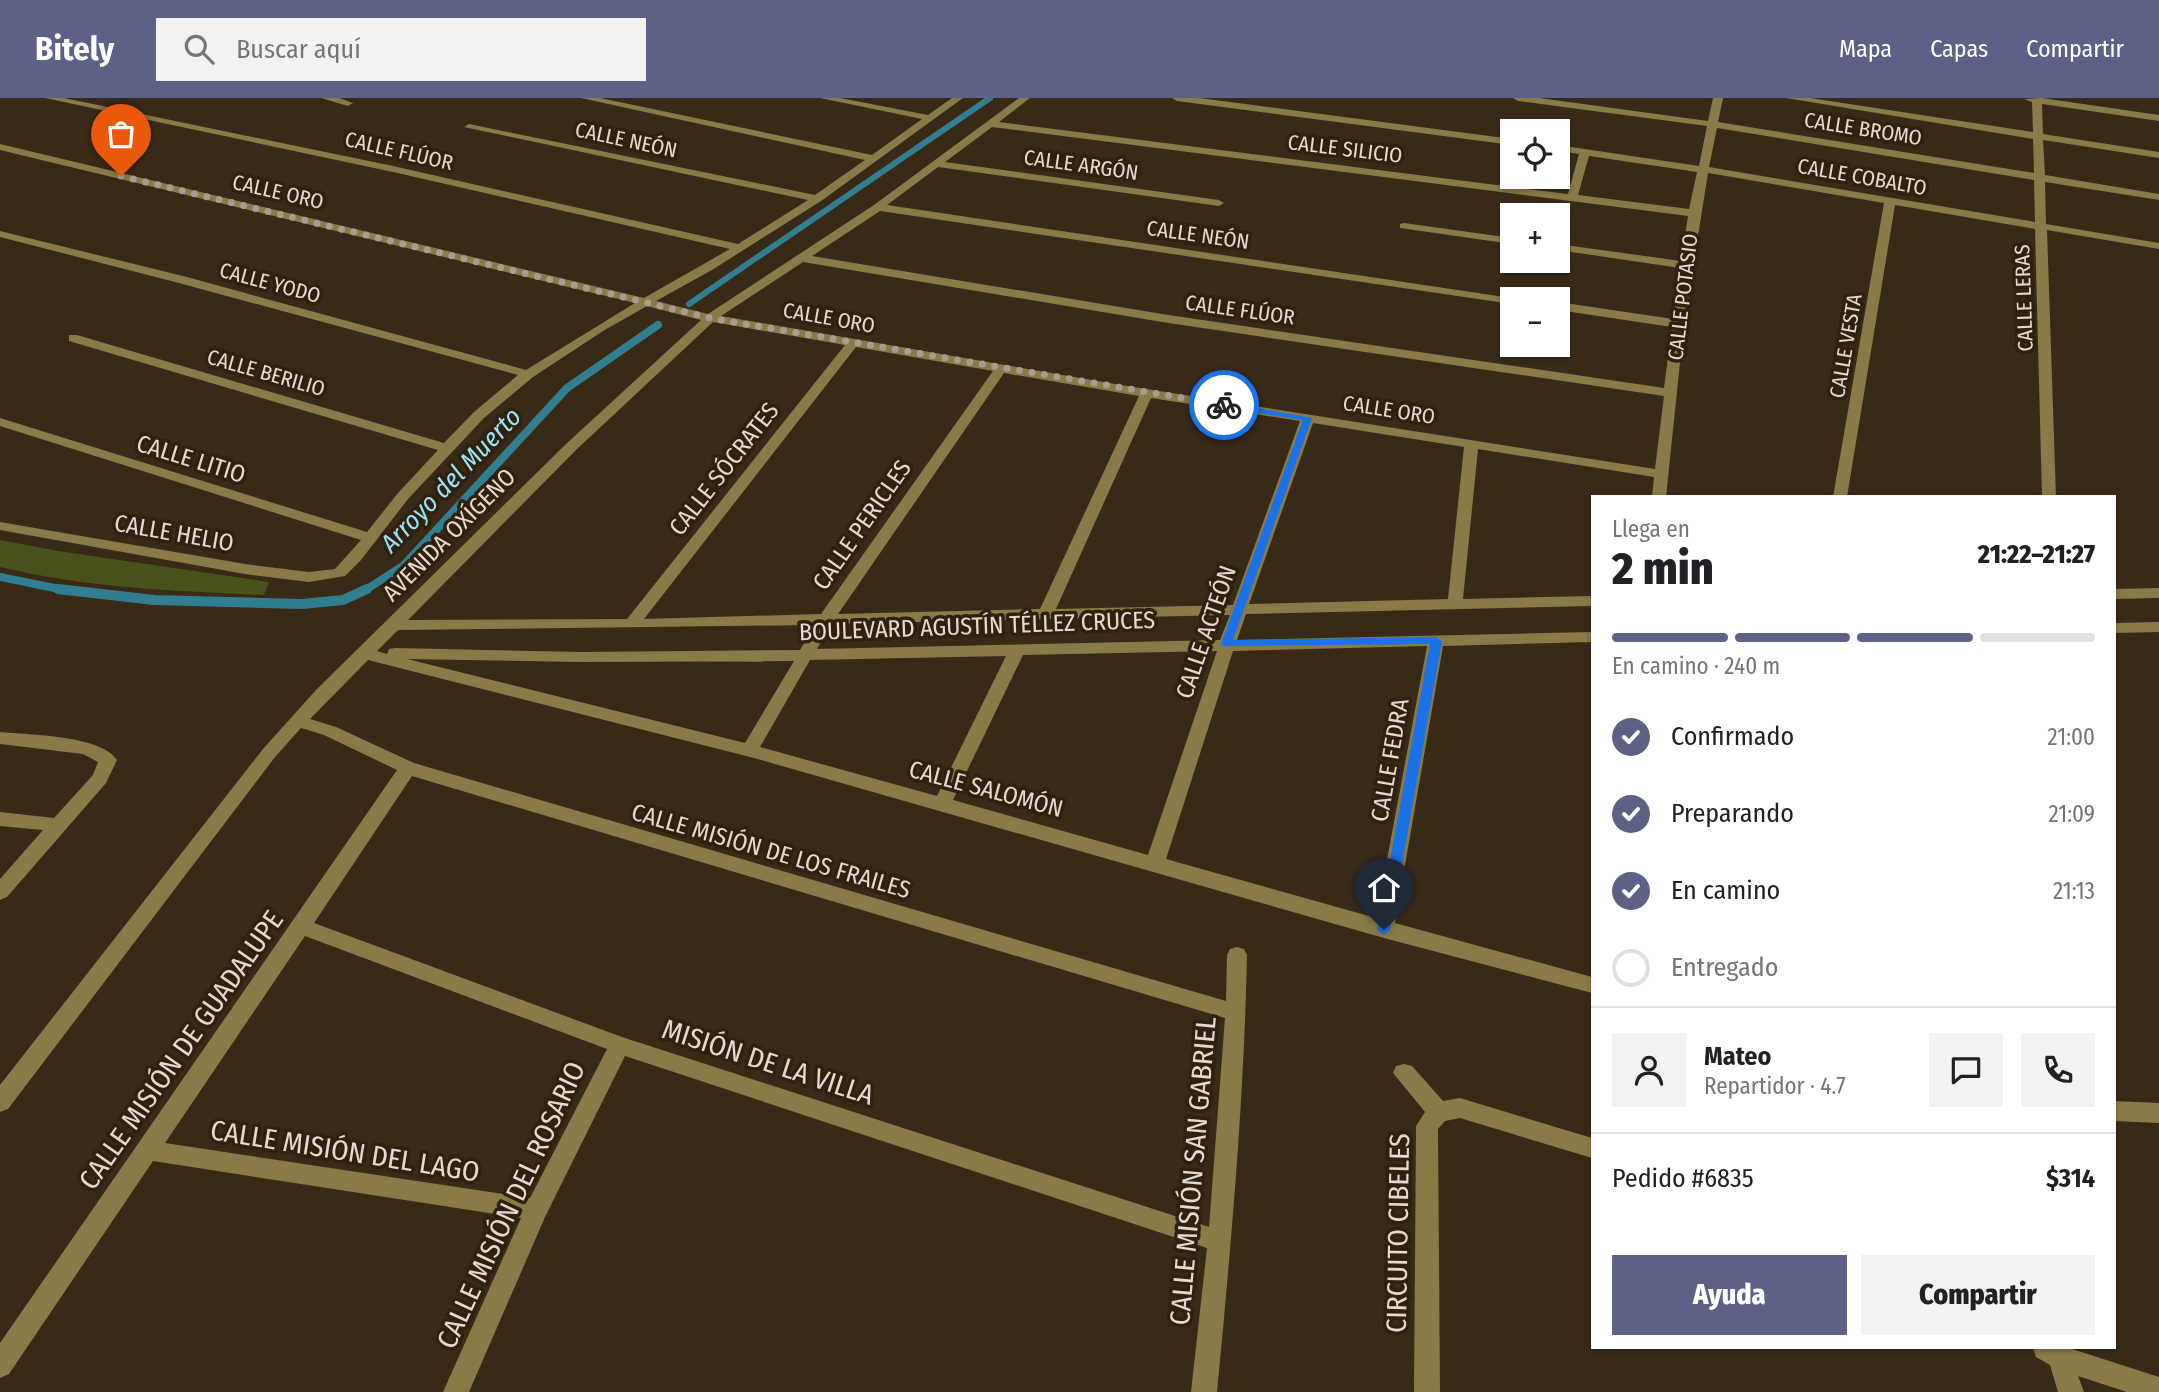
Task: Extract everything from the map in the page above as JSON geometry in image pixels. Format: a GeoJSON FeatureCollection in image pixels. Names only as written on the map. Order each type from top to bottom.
{"type":"FeatureCollection","features":[{"type":"Feature","properties":{"kind":"street","name":"CALLE FLÚOR"},"geometry":{"type":"LineString","coordinates":[[50,98],[393,169],[739,248]]}},
{"type":"Feature","properties":{"kind":"street"},"geometry":{"type":"LineString","coordinates":[[326,98],[348,103]]}},
{"type":"Feature","properties":{"kind":"street"},"geometry":{"type":"LineString","coordinates":[[586,98],[873,158]]}},
{"type":"Feature","properties":{"kind":"street"},"geometry":{"type":"LineString","coordinates":[[825,98],[931,118]]}},
{"type":"Feature","properties":{"kind":"street","name":"AVENIDA OXÍGENO"},"geometry":{"type":"LineString","coordinates":[[340,573],[447,447],[479,415],[528,374],[817,199],[958,98]]}},
{"type":"Feature","properties":{"kind":"street","name":"AVENIDA OXÍGENO"},"geometry":{"type":"LineString","coordinates":[[0,1102],[269,753],[363,653],[571,447],[710,318],[878,208],[1025,98]]}},
{"type":"Feature","properties":{"kind":"street"},"geometry":{"type":"LineString","coordinates":[[1177,98],[1500,140]]}},
{"type":"Feature","properties":{"kind":"street","name":"CALLE BROMO"},"geometry":{"type":"LineString","coordinates":[[1518,98],[1711,124],[2159,197]]}},
{"type":"Feature","properties":{"kind":"street","name":"CALLE POTASIO"},"geometry":{"type":"LineString","coordinates":[[1659,495],[1686,265],[1701,169],[1718,98]]}},
{"type":"Feature","properties":{"kind":"street"},"geometry":{"type":"LineString","coordinates":[[1791,98],[2159,155]]}},
{"type":"Feature","properties":{"kind":"street"},"geometry":{"type":"LineString","coordinates":[[2033,99],[2159,118]]}},
{"type":"Feature","properties":{"kind":"street","name":"CALLE LERAS"},"geometry":{"type":"LineString","coordinates":[[2033,99],[2040,176],[2049,495]]}},
{"type":"Feature","properties":{"kind":"street","name":"CALLE SILICIO"},"geometry":{"type":"LineString","coordinates":[[991,124],[1694,213]]}},
{"type":"Feature","properties":{"kind":"street","name":"CALLE NEÓN"},"geometry":{"type":"LineString","coordinates":[[469,127],[817,199]]}},
{"type":"Feature","properties":{"kind":"street","name":"CALLE ORO"},"geometry":{"type":"LineString","coordinates":[[0,147],[710,318],[1147,393],[1663,474]]}},
{"type":"Feature","properties":{"kind":"street","name":"CALLE COBALTO"},"geometry":{"type":"LineString","coordinates":[[1570,150],[1701,169],[2159,246]]}},
{"type":"Feature","properties":{"kind":"street"},"geometry":{"type":"LineString","coordinates":[[1572,197],[1585,152]]}},
{"type":"Feature","properties":{"kind":"street","name":"CALLE ARGÓN"},"geometry":{"type":"LineString","coordinates":[[937,164],[1219,203]]}},
{"type":"Feature","properties":{"kind":"street","name":"CALLE VESTA"},"geometry":{"type":"LineString","coordinates":[[1840,495],[1890,201]]}},
{"type":"Feature","properties":{"kind":"street","name":"CALLE NEÓN"},"geometry":{"type":"LineString","coordinates":[[878,208],[1500,298]]}},
{"type":"Feature","properties":{"kind":"street"},"geometry":{"type":"LineString","coordinates":[[1404,226],[1500,239]]}},
{"type":"Feature","properties":{"kind":"street","name":"CALLE YODO"},"geometry":{"type":"LineString","coordinates":[[0,234],[183,280],[528,374]]}},
{"type":"Feature","properties":{"kind":"street"},"geometry":{"type":"LineString","coordinates":[[1570,249],[1686,265]]}},
{"type":"Feature","properties":{"kind":"street","name":"CALLE FLÚOR"},"geometry":{"type":"LineString","coordinates":[[803,258],[1162,318],[1672,393]]}},
{"type":"Feature","properties":{"kind":"street"},"geometry":{"type":"LineString","coordinates":[[1570,308],[1678,324]]}},
{"type":"Feature","properties":{"kind":"street","name":"CALLE BERILIO"},"geometry":{"type":"LineString","coordinates":[[73,338],[447,447]]}},
{"type":"Feature","properties":{"kind":"street","name":"CALLE SÓCRATES"},"geometry":{"type":"LineString","coordinates":[[631,624],[852,344]]}},
{"type":"Feature","properties":{"kind":"street","name":"CALLE PERICLES"},"geometry":{"type":"LineString","coordinates":[[749,751],[827,618],[1001,368]]}},
{"type":"Feature","properties":{"kind":"street"},"geometry":{"type":"LineString","coordinates":[[1046,613],[1147,393]]}},
{"type":"Feature","properties":{"kind":"street","name":"CALLE ACTEÓN"},"geometry":{"type":"LineString","coordinates":[[1155,863],[1227,644],[1308,418]]}},
{"type":"Feature","properties":{"kind":"street","name":"CALLE LITIO"},"geometry":{"type":"LineString","coordinates":[[0,422],[370,538]]}},
{"type":"Feature","properties":{"kind":"street"},"geometry":{"type":"LineString","coordinates":[[1455,604],[1471,445]]}},
{"type":"Feature","properties":{"kind":"street","name":"CALLE HELIO"},"geometry":{"type":"LineString","coordinates":[[0,527],[245,569],[309,577],[340,573]]}},
{"type":"Feature","properties":{"kind":"street"},"geometry":{"type":"LineString","coordinates":[[2116,594],[2159,593]]}},
{"type":"Feature","properties":{"kind":"street","name":"BOULEVARD AGUSTÍN TÉLLEZ CRUCES"},"geometry":{"type":"LineString","coordinates":[[394,625],[631,624],[1591,601]]}},
{"type":"Feature","properties":{"kind":"street"},"geometry":{"type":"LineString","coordinates":[[2116,628],[2159,627]]}},
{"type":"Feature","properties":{"kind":"street","name":"BOULEVARD AGUSTÍN TÉLLEZ CRUCES"},"geometry":{"type":"LineString","coordinates":[[363,653],[582,657],[805,655],[1591,638]]}},
{"type":"Feature","properties":{"kind":"street","name":"CALLE FEDRA"},"geometry":{"type":"LineString","coordinates":[[1384,930],[1436,641]]}},
{"type":"Feature","properties":{"kind":"street"},"geometry":{"type":"LineString","coordinates":[[942,804],[1018,649]]}},
{"type":"Feature","properties":{"kind":"street","name":"CALLE SALOMÓN"},"geometry":{"type":"LineString","coordinates":[[363,653],[749,751],[1155,863],[1384,930],[1591,984]]}},
{"type":"Feature","properties":{"kind":"street","name":"CALLE MISIÓN DE LOS FRAILES"},"geometry":{"type":"LineString","coordinates":[[298,721],[330,731],[408,768],[1236,1013]]}},
{"type":"Feature","properties":{"kind":"street"},"geometry":{"type":"LineString","coordinates":[[0,738],[87,748],[108,760],[100,778],[0,892]]}},
{"type":"Feature","properties":{"kind":"street","name":"CALLE MISIÓN DE GUADALUPE"},"geometry":{"type":"LineString","coordinates":[[0,1365],[146,1150],[303,927],[408,768]]}},
{"type":"Feature","properties":{"kind":"street"},"geometry":{"type":"LineString","coordinates":[[0,819],[58,825]]}},
{"type":"Feature","properties":{"kind":"street","name":"MISIÓN DE LA VILLA"},"geometry":{"type":"LineString","coordinates":[[303,927],[620,1045],[1219,1241]]}},
{"type":"Feature","properties":{"kind":"street","name":"CALLE MISIÓN SAN GABRIEL"},"geometry":{"type":"LineString","coordinates":[[1204,1392],[1219,1241],[1236,1013],[1237,955]]}},
{"type":"Feature","properties":{"kind":"street","name":"CALLE MISIÓN DEL ROSARIO"},"geometry":{"type":"LineString","coordinates":[[456,1392],[536,1210],[620,1045]]}},
{"type":"Feature","properties":{"kind":"street"},"geometry":{"type":"LineString","coordinates":[[1404,1073],[1439,1112]]}},
{"type":"Feature","properties":{"kind":"street","name":"CIRCUITO CIBELES"},"geometry":{"type":"LineString","coordinates":[[1427,1392],[1427,1126],[1439,1112],[1460,1108],[1591,1148]]}},
{"type":"Feature","properties":{"kind":"street"},"geometry":{"type":"LineString","coordinates":[[2116,1111],[2159,1113]]}},
{"type":"Feature","properties":{"kind":"street","name":"CALLE MISIÓN DEL LAGO"},"geometry":{"type":"LineString","coordinates":[[146,1150],[536,1210]]}},
{"type":"Feature","properties":{"kind":"street"},"geometry":{"type":"LineString","coordinates":[[2052,1352],[2159,1391]]}},
{"type":"Feature","properties":{"kind":"street"},"geometry":{"type":"LineString","coordinates":[[2052,1352],[2071,1392]]}},
{"type":"Feature","properties":{"kind":"green space"},"geometry":{"type":"Polygon","coordinates":[[[0,540],[269,582],[264,595],[65,580],[0,567],[0,540]]]}},
{"type":"Feature","properties":{"kind":"waterway","name":"Arroyo del Muerto"},"geometry":{"type":"LineString","coordinates":[[689,304],[990,98]]}},
{"type":"Feature","properties":{"kind":"waterway","name":"Arroyo del Muerto"},"geometry":{"type":"LineString","coordinates":[[364,591],[404,565],[567,388],[658,325]]}},
{"type":"Feature","properties":{"kind":"waterway","name":"Arroyo del Muerto"},"geometry":{"type":"LineString","coordinates":[[0,577],[61,589]]}},
{"type":"Feature","properties":{"kind":"waterway","name":"Arroyo del Muerto"},"geometry":{"type":"LineString","coordinates":[[61,589],[154,600],[302,604],[343,600],[367,589]]}},
{"type":"Feature","properties":{"kind":"waterway","name":"Arroyo del Muerto"},"geometry":{"type":"LineString","coordinates":[[61,589],[69,591]]}},
{"type":"Feature","properties":{"kind":"way so far"},"geometry":{"type":"LineString","coordinates":[[121,176],[710,318],[1224,405]]}},
{"type":"Feature","properties":{"kind":"route"},"geometry":{"type":"LineString","coordinates":[[1224,405],[1308,418],[1227,644],[1436,641],[1384,930]]}}]}
